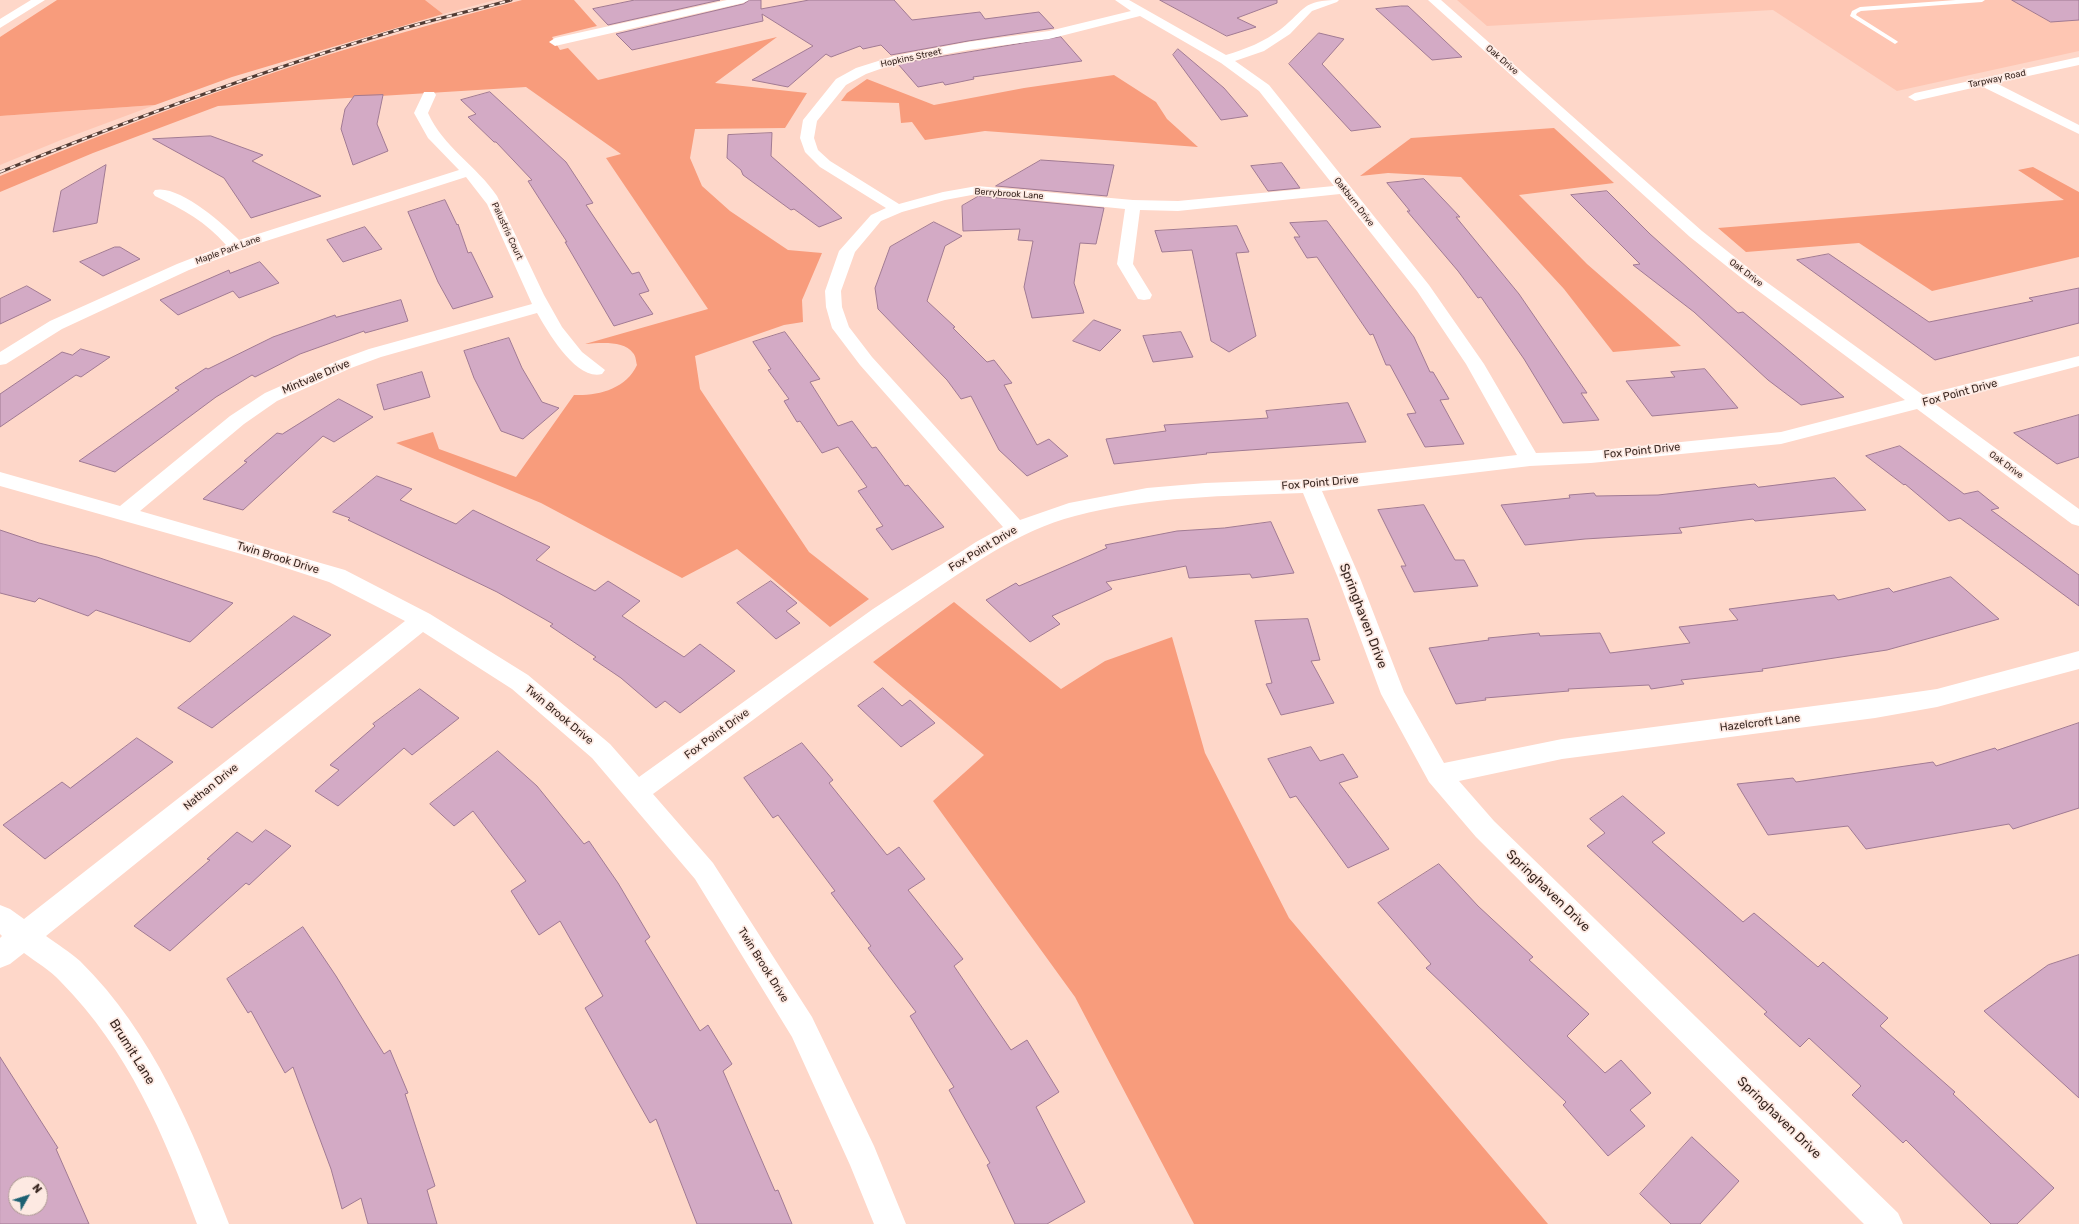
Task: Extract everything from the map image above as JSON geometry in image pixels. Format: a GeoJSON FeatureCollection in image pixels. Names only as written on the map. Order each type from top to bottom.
{"type":"FeatureCollection","features":[{"type":"Feature","properties":{"kind":"street"},"geometry":{"type":"LineString","coordinates":[[0,24],[39,0]]}},
{"type":"Feature","properties":{"kind":"street"},"geometry":{"type":"LineString","coordinates":[[556,42],[743,0]]}},
{"type":"Feature","properties":{"kind":"street","name":"Oakburn Drive"},"geometry":{"type":"LineString","coordinates":[[1121,0],[1225,60],[1264,88],[1423,288],[1475,364],[1530,460]]}},
{"type":"Feature","properties":{"kind":"street"},"geometry":{"type":"LineString","coordinates":[[1225,60],[1260,48],[1286,31],[1308,9],[1333,0]]}},
{"type":"Feature","properties":{"kind":"street","name":"Oak Drive"},"geometry":{"type":"LineString","coordinates":[[1434,0],[1696,234],[1921,403],[2079,519]]}},
{"type":"Feature","properties":{"kind":"street","name":"Hopkins Street"},"geometry":{"type":"LineString","coordinates":[[897,209],[825,164],[812,152],[807,138],[810,120],[841,82],[861,70],[894,60],[968,46],[1049,35],[1140,12]]}},
{"type":"Feature","properties":{"kind":"street","name":"Tarpway Road"},"geometry":{"type":"LineString","coordinates":[[1915,97],[2079,61]]}},
{"type":"Feature","properties":{"kind":"street"},"geometry":{"type":"LineString","coordinates":[[1983,82],[2079,130]]}},
{"type":"Feature","properties":{"kind":"street","name":"Palustris Court"},"geometry":{"type":"LineString","coordinates":[[429,95],[421,112],[423,122],[432,134],[469,171],[490,196],[542,306],[561,337],[577,356],[596,370]]}},
{"type":"Feature","properties":{"kind":"street","name":"Maple Park Lane"},"geometry":{"type":"LineString","coordinates":[[0,360],[70,318],[183,267],[236,246],[469,171]]}},
{"type":"Feature","properties":{"kind":"street","name":"Berrybrook Lane"},"geometry":{"type":"LineString","coordinates":[[1016,528],[866,362],[841,328],[834,307],[833,291],[847,251],[876,218],[897,209],[943,196],[977,190],[1133,205],[1178,206],[1344,189]]}},
{"type":"Feature","properties":{"kind":"street"},"geometry":{"type":"LineString","coordinates":[[160,193],[196,209],[212,220],[236,246]]}},
{"type":"Feature","properties":{"kind":"street"},"geometry":{"type":"LineString","coordinates":[[1133,205],[1125,264],[1144,295]]}},
{"type":"Feature","properties":{"kind":"street","name":"Mintvale Drive"},"geometry":{"type":"LineString","coordinates":[[123,514],[237,420],[271,397],[345,364],[375,353],[542,306]]}},
{"type":"Feature","properties":{"kind":"street","name":"Fox Point Drive"},"geometry":{"type":"LineString","coordinates":[[637,792],[881,615],[983,547],[1016,528],[1069,510],[1104,502],[1148,495],[1205,490],[1310,486],[1530,460],[1591,456],[1781,438],[2079,361]]}},
{"type":"Feature","properties":{"kind":"street","name":"Twin Brook Drive"},"geometry":{"type":"LineString","coordinates":[[0,479],[256,551],[337,576],[422,620],[520,682],[601,751],[704,871],[802,1027],[863,1157],[890,1224]]}},
{"type":"Feature","properties":{"kind":"street","name":"Springhaven Drive"},"geometry":{"type":"LineString","coordinates":[[1310,486],[1349,578],[1393,694],[1438,775],[1485,829],[1887,1224]]}},
{"type":"Feature","properties":{"kind":"street","name":"Nathan Drive"},"geometry":{"type":"LineString","coordinates":[[0,955],[422,620]]}},
{"type":"Feature","properties":{"kind":"street","name":"Hazelcroft Lane"},"geometry":{"type":"LineString","coordinates":[[1438,775],[1562,748],[1875,708],[1937,698],[2079,660]]}},
{"type":"Feature","properties":{"kind":"street","name":"Brumit Lane"},"geometry":{"type":"LineString","coordinates":[[0,918],[69,970],[111,1017],[148,1074],[183,1145],[213,1224]]}},
{"type":"Feature","properties":{"kind":"lane"},"geometry":{"type":"LineString","coordinates":[[1895,42],[1853,16],[1854,12],[1860,9],[1982,0]]}},
{"type":"Feature","properties":{"kind":"shaded area"},"geometry":{"type":"Polygon","coordinates":[[[57,0],[425,0],[443,14],[232,77],[155,105],[0,116],[0,37],[57,0]]]}},
{"type":"Feature","properties":{"kind":"shaded area"},"geometry":{"type":"Polygon","coordinates":[[[425,0],[495,0],[443,14],[425,0]]]}},
{"type":"Feature","properties":{"kind":"shaded area"},"geometry":{"type":"Polygon","coordinates":[[[522,0],[574,0],[597,26],[552,37],[560,50],[568,48],[598,80],[777,37],[715,83],[807,93],[785,128],[695,129],[690,158],[702,186],[730,211],[788,250],[822,253],[802,300],[803,322],[784,325],[695,356],[700,389],[809,552],[869,599],[830,627],[737,549],[682,578],[541,503],[396,443],[433,432],[439,449],[516,477],[574,395],[602,392],[619,385],[626,380],[637,365],[634,354],[624,346],[611,343],[585,344],[708,309],[606,158],[621,154],[526,87],[218,106],[93,153],[0,192],[0,176],[188,102],[352,47],[522,0]]]}},
{"type":"Feature","properties":{"kind":"shaded area"},"geometry":{"type":"Polygon","coordinates":[[[1457,0],[2079,0],[2079,51],[1897,91],[1773,10],[1487,26],[1457,0]]]}},
{"type":"Feature","properties":{"kind":"shaded area"},"geometry":{"type":"Polygon","coordinates":[[[1114,75],[1156,102],[1167,119],[1198,147],[985,131],[925,140],[912,122],[901,123],[899,103],[841,101],[847,93],[867,79],[934,105],[1024,88],[1114,75]]]}},
{"type":"Feature","properties":{"kind":"shaded area"},"geometry":{"type":"Polygon","coordinates":[[[155,105],[61,140],[0,165],[0,116],[155,105]]]}},
{"type":"Feature","properties":{"kind":"shaded area"},"geometry":{"type":"Polygon","coordinates":[[[1554,128],[1614,183],[1519,195],[1587,264],[1681,346],[1613,352],[1564,289],[1461,177],[1388,173],[1360,176],[1411,138],[1554,128]]]}},
{"type":"Feature","properties":{"kind":"shaded area"},"geometry":{"type":"Polygon","coordinates":[[[2033,167],[2079,192],[2079,257],[1932,291],[1859,243],[1746,252],[1718,228],[2064,200],[2018,170],[2033,167]]]}},
{"type":"Feature","properties":{"kind":"shaded area"},"geometry":{"type":"Polygon","coordinates":[[[954,602],[1061,689],[1105,661],[1172,637],[1205,753],[1289,918],[1548,1224],[1194,1224],[1075,997],[933,801],[984,755],[873,662],[954,602]]]}},
{"type":"Feature","properties":{"kind":"building"},"geometry":{"type":"Polygon","coordinates":[[[635,0],[720,0],[608,25],[593,9],[635,0]]]}},
{"type":"Feature","properties":{"kind":"building"},"geometry":{"type":"Polygon","coordinates":[[[750,0],[761,0],[761,9],[809,0],[894,0],[912,20],[980,12],[985,19],[1039,12],[1054,28],[968,41],[891,55],[881,45],[863,49],[860,46],[831,57],[826,54],[788,87],[752,80],[813,46],[762,14],[763,21],[632,50],[616,34],[743,4],[750,0]]]}},
{"type":"Feature","properties":{"kind":"building"},"geometry":{"type":"Polygon","coordinates":[[[1160,0],[1277,0],[1277,3],[1237,18],[1256,27],[1227,36],[1160,0]]]}},
{"type":"Feature","properties":{"kind":"building"},"geometry":{"type":"Polygon","coordinates":[[[2012,0],[2079,0],[2079,20],[2051,22],[2012,0]]]}},
{"type":"Feature","properties":{"kind":"building"},"geometry":{"type":"Polygon","coordinates":[[[1408,6],[1462,57],[1432,60],[1376,9],[1408,6]]]}},
{"type":"Feature","properties":{"kind":"building"},"geometry":{"type":"Polygon","coordinates":[[[1319,33],[1344,39],[1322,64],[1381,127],[1351,131],[1289,64],[1319,33]]]}},
{"type":"Feature","properties":{"kind":"building"},"geometry":{"type":"Polygon","coordinates":[[[1061,37],[1082,61],[973,77],[974,79],[945,85],[943,82],[918,87],[898,64],[1061,37]]]}},
{"type":"Feature","properties":{"kind":"building"},"geometry":{"type":"Polygon","coordinates":[[[1178,49],[1224,88],[1248,116],[1221,120],[1173,55],[1178,49]]]}},
{"type":"Feature","properties":{"kind":"building"},"geometry":{"type":"Polygon","coordinates":[[[490,92],[566,162],[593,203],[586,205],[632,274],[639,272],[649,291],[639,294],[653,314],[614,326],[565,242],[567,242],[528,181],[532,180],[496,142],[494,142],[468,117],[476,114],[461,100],[490,92]]]}},
{"type":"Feature","properties":{"kind":"building"},"geometry":{"type":"Polygon","coordinates":[[[383,95],[377,124],[388,151],[353,165],[341,129],[345,109],[354,96],[383,95]]]}},
{"type":"Feature","properties":{"kind":"building"},"geometry":{"type":"Polygon","coordinates":[[[772,133],[771,156],[842,218],[819,227],[794,209],[791,210],[743,175],[741,170],[727,158],[728,135],[772,133]]]}},
{"type":"Feature","properties":{"kind":"building"},"geometry":{"type":"Polygon","coordinates":[[[211,136],[263,155],[252,161],[321,196],[251,218],[224,178],[153,139],[211,136]]]}},
{"type":"Feature","properties":{"kind":"building"},"geometry":{"type":"Polygon","coordinates":[[[1041,160],[1114,165],[1107,196],[996,186],[1041,160]]]}},
{"type":"Feature","properties":{"kind":"building"},"geometry":{"type":"Polygon","coordinates":[[[1282,163],[1300,188],[1268,191],[1251,166],[1282,163]]]}},
{"type":"Feature","properties":{"kind":"building"},"geometry":{"type":"Polygon","coordinates":[[[106,165],[97,223],[53,232],[61,191],[106,165]]]}},
{"type":"Feature","properties":{"kind":"building"},"geometry":{"type":"Polygon","coordinates":[[[1424,179],[1460,217],[1456,217],[1519,294],[1587,393],[1581,393],[1599,420],[1563,423],[1524,359],[1481,297],[1478,298],[1458,271],[1407,211],[1410,211],[1387,183],[1424,179]]]}},
{"type":"Feature","properties":{"kind":"building"},"geometry":{"type":"Polygon","coordinates":[[[1607,191],[1650,234],[1738,313],[1743,312],[1844,397],[1801,405],[1768,380],[1694,312],[1633,265],[1640,264],[1571,195],[1607,191]]]}},
{"type":"Feature","properties":{"kind":"building"},"geometry":{"type":"Polygon","coordinates":[[[979,196],[1104,208],[1096,244],[1080,243],[1074,283],[1084,313],[1032,318],[1024,287],[1033,241],[1018,240],[1020,229],[963,231],[962,206],[979,196]]]}},
{"type":"Feature","properties":{"kind":"building"},"geometry":{"type":"Polygon","coordinates":[[[445,200],[457,225],[458,224],[468,253],[471,252],[493,297],[453,309],[438,282],[408,212],[445,200]]]}},
{"type":"Feature","properties":{"kind":"building"},"geometry":{"type":"Polygon","coordinates":[[[1327,221],[1414,337],[1430,372],[1433,372],[1449,399],[1440,400],[1464,444],[1425,447],[1407,414],[1416,413],[1390,365],[1386,365],[1373,334],[1370,335],[1317,257],[1307,258],[1294,237],[1300,237],[1290,223],[1327,221]]]}},
{"type":"Feature","properties":{"kind":"building"},"geometry":{"type":"Polygon","coordinates":[[[934,222],[962,236],[945,246],[927,301],[955,327],[953,328],[987,362],[994,360],[1012,383],[1004,385],[1037,445],[1049,439],[1068,456],[1027,476],[999,450],[971,396],[961,399],[947,380],[878,309],[875,288],[890,247],[934,222]]]}},
{"type":"Feature","properties":{"kind":"building"},"geometry":{"type":"Polygon","coordinates":[[[1237,226],[1249,252],[1236,253],[1256,336],[1229,352],[1211,341],[1192,250],[1162,252],[1155,231],[1237,226]]]}},
{"type":"Feature","properties":{"kind":"building"},"geometry":{"type":"Polygon","coordinates":[[[365,227],[382,249],[343,262],[327,240],[365,227]]]}},
{"type":"Feature","properties":{"kind":"building"},"geometry":{"type":"Polygon","coordinates":[[[115,247],[120,247],[140,259],[103,276],[80,262],[115,247]]]}},
{"type":"Feature","properties":{"kind":"building"},"geometry":{"type":"Polygon","coordinates":[[[1829,254],[1929,322],[2033,301],[2029,298],[2079,288],[2079,323],[1935,360],[1797,260],[1829,254]]]}},
{"type":"Feature","properties":{"kind":"building"},"geometry":{"type":"Polygon","coordinates":[[[260,262],[279,283],[239,298],[233,291],[178,315],[160,300],[229,270],[230,273],[260,262]]]}},
{"type":"Feature","properties":{"kind":"building"},"geometry":{"type":"Polygon","coordinates":[[[27,286],[51,300],[0,324],[0,299],[27,286]]]}},
{"type":"Feature","properties":{"kind":"building"},"geometry":{"type":"Polygon","coordinates":[[[401,300],[408,321],[365,333],[364,331],[300,354],[255,377],[252,375],[216,397],[115,472],[79,461],[179,390],[175,388],[206,368],[208,369],[273,337],[335,315],[336,317],[401,300]]]}},
{"type":"Feature","properties":{"kind":"building"},"geometry":{"type":"Polygon","coordinates":[[[1094,320],[1121,330],[1100,351],[1073,341],[1094,320]]]}},
{"type":"Feature","properties":{"kind":"building"},"geometry":{"type":"Polygon","coordinates":[[[785,332],[820,379],[810,382],[838,426],[852,421],[872,448],[876,447],[905,486],[908,485],[944,527],[892,550],[876,529],[883,526],[858,491],[867,487],[838,447],[822,453],[800,421],[797,422],[784,401],[789,399],[768,370],[771,369],[753,342],[785,332]]]}},
{"type":"Feature","properties":{"kind":"building"},"geometry":{"type":"Polygon","coordinates":[[[1181,332],[1193,357],[1153,362],[1143,336],[1181,332]]]}},
{"type":"Feature","properties":{"kind":"building"},"geometry":{"type":"Polygon","coordinates":[[[509,338],[522,368],[542,402],[559,408],[523,439],[501,431],[474,378],[464,351],[509,338]]]}},
{"type":"Feature","properties":{"kind":"building"},"geometry":{"type":"Polygon","coordinates":[[[81,349],[110,357],[81,377],[76,375],[0,427],[0,394],[62,352],[72,355],[81,349]]]}},
{"type":"Feature","properties":{"kind":"building"},"geometry":{"type":"Polygon","coordinates":[[[1705,369],[1738,408],[1652,416],[1626,381],[1675,377],[1671,372],[1705,369]]]}},
{"type":"Feature","properties":{"kind":"building"},"geometry":{"type":"Polygon","coordinates":[[[422,372],[430,397],[384,410],[377,385],[422,372]]]}},
{"type":"Feature","properties":{"kind":"building"},"geometry":{"type":"Polygon","coordinates":[[[339,399],[373,417],[334,442],[323,436],[243,510],[203,499],[247,462],[244,461],[277,433],[282,434],[339,399]]]}},
{"type":"Feature","properties":{"kind":"building"},"geometry":{"type":"Polygon","coordinates":[[[1348,403],[1366,442],[1206,453],[1207,454],[1114,464],[1106,439],[1166,431],[1164,425],[1268,418],[1266,411],[1348,403]]]}},
{"type":"Feature","properties":{"kind":"building"},"geometry":{"type":"Polygon","coordinates":[[[2079,415],[2079,457],[2057,464],[2014,433],[2079,415]]]}},
{"type":"Feature","properties":{"kind":"building"},"geometry":{"type":"Polygon","coordinates":[[[1900,446],[1964,494],[1978,491],[1999,508],[1991,510],[2079,575],[2079,606],[1960,518],[1949,521],[1905,484],[1904,485],[1866,456],[1900,446]]]}},
{"type":"Feature","properties":{"kind":"building"},"geometry":{"type":"Polygon","coordinates":[[[377,476],[412,489],[400,500],[456,524],[473,510],[550,547],[536,560],[595,591],[608,581],[640,601],[622,616],[684,657],[700,644],[735,671],[680,713],[665,701],[656,708],[621,678],[593,659],[596,657],[550,626],[553,624],[497,592],[348,520],[350,518],[333,512],[377,476]]]}},
{"type":"Feature","properties":{"kind":"building"},"geometry":{"type":"Polygon","coordinates":[[[1835,478],[1866,510],[1755,521],[1753,519],[1679,528],[1682,533],[1585,539],[1525,545],[1501,505],[1570,498],[1569,495],[1594,493],[1596,496],[1658,495],[1755,484],[1758,487],[1835,478]]]}},
{"type":"Feature","properties":{"kind":"building"},"geometry":{"type":"Polygon","coordinates":[[[1424,505],[1455,560],[1464,560],[1478,586],[1414,592],[1401,566],[1406,566],[1378,510],[1424,505]]]}},
{"type":"Feature","properties":{"kind":"building"},"geometry":{"type":"Polygon","coordinates":[[[1271,522],[1294,573],[1252,578],[1250,574],[1189,578],[1186,566],[1106,582],[1112,589],[1052,616],[1060,624],[1030,642],[986,600],[1016,583],[1019,586],[1107,548],[1105,545],[1177,531],[1224,528],[1271,522]]]}},
{"type":"Feature","properties":{"kind":"building"},"geometry":{"type":"Polygon","coordinates":[[[0,530],[39,543],[97,557],[233,603],[190,642],[96,610],[88,616],[39,598],[35,602],[0,593],[0,530]]]}},
{"type":"Feature","properties":{"kind":"building"},"geometry":{"type":"Polygon","coordinates":[[[1951,577],[1999,619],[1887,650],[1762,669],[1763,671],[1681,680],[1684,684],[1651,689],[1649,685],[1568,689],[1569,691],[1485,698],[1486,700],[1456,704],[1429,648],[1489,640],[1488,638],[1539,633],[1540,636],[1600,633],[1610,653],[1690,643],[1679,627],[1738,620],[1729,609],[1834,595],[1838,600],[1889,588],[1893,592],[1951,577]]]}},
{"type":"Feature","properties":{"kind":"building"},"geometry":{"type":"Polygon","coordinates":[[[771,581],[797,603],[786,611],[800,623],[776,639],[737,603],[771,581]]]}},
{"type":"Feature","properties":{"kind":"building"},"geometry":{"type":"Polygon","coordinates":[[[294,616],[331,635],[212,728],[178,708],[294,616]]]}},
{"type":"Feature","properties":{"kind":"building"},"geometry":{"type":"Polygon","coordinates":[[[1308,619],[1320,660],[1311,661],[1334,703],[1281,715],[1266,684],[1272,683],[1255,621],[1308,619]]]}},
{"type":"Feature","properties":{"kind":"building"},"geometry":{"type":"Polygon","coordinates":[[[883,688],[902,706],[910,700],[935,723],[901,747],[858,706],[883,688]]]}},
{"type":"Feature","properties":{"kind":"building"},"geometry":{"type":"Polygon","coordinates":[[[420,689],[459,718],[412,755],[404,748],[338,806],[315,791],[339,770],[330,765],[375,726],[373,724],[420,689]]]}},
{"type":"Feature","properties":{"kind":"building"},"geometry":{"type":"Polygon","coordinates":[[[2079,723],[2079,808],[2013,829],[2009,824],[1866,849],[1848,826],[1768,835],[1737,784],[1793,778],[1796,782],[1933,762],[1936,766],[1995,748],[1997,750],[2079,723]]]}},
{"type":"Feature","properties":{"kind":"building"},"geometry":{"type":"Polygon","coordinates":[[[137,738],[173,762],[45,859],[3,825],[62,782],[70,788],[137,738]]]}},
{"type":"Feature","properties":{"kind":"building"},"geometry":{"type":"Polygon","coordinates":[[[802,743],[833,780],[829,783],[887,855],[899,847],[925,879],[908,890],[963,959],[954,966],[1011,1050],[1027,1040],[1059,1092],[1036,1107],[1085,1202],[1047,1224],[1015,1224],[987,1165],[990,1163],[949,1090],[954,1087],[910,1016],[916,1012],[868,948],[871,946],[831,893],[835,891],[778,815],[773,818],[744,778],[802,743]]]}},
{"type":"Feature","properties":{"kind":"building"},"geometry":{"type":"Polygon","coordinates":[[[1311,747],[1320,761],[1343,754],[1358,777],[1339,783],[1389,849],[1348,868],[1296,796],[1290,798],[1268,759],[1311,747]]]}},
{"type":"Feature","properties":{"kind":"building"},"geometry":{"type":"Polygon","coordinates":[[[498,751],[537,786],[584,844],[589,841],[618,883],[650,937],[645,941],[700,1031],[708,1025],[732,1064],[723,1071],[775,1191],[778,1190],[792,1224],[697,1224],[656,1119],[650,1123],[585,1008],[603,996],[560,921],[539,935],[511,891],[526,881],[473,811],[454,826],[430,804],[498,751]]]}},
{"type":"Feature","properties":{"kind":"building"},"geometry":{"type":"Polygon","coordinates":[[[1623,796],[1665,833],[1652,842],[1743,922],[1754,913],[1818,967],[1823,962],[1888,1018],[1880,1026],[1955,1092],[1953,1094],[2054,1188],[2017,1224],[1991,1224],[1906,1140],[1903,1143],[1852,1095],[1861,1086],[1809,1038],[1800,1047],[1764,1014],[1767,1012],[1587,846],[1605,833],[1590,819],[1623,796]]]}},
{"type":"Feature","properties":{"kind":"building"},"geometry":{"type":"Polygon","coordinates":[[[266,830],[291,846],[249,885],[246,883],[170,951],[134,926],[210,860],[207,859],[237,832],[252,842],[266,830]]]}},
{"type":"Feature","properties":{"kind":"building"},"geometry":{"type":"Polygon","coordinates":[[[1439,864],[1478,906],[1533,957],[1529,960],[1589,1014],[1567,1036],[1605,1073],[1621,1060],[1651,1093],[1630,1110],[1645,1126],[1608,1156],[1563,1105],[1566,1102],[1426,968],[1431,964],[1378,903],[1439,864]]]}},
{"type":"Feature","properties":{"kind":"building"},"geometry":{"type":"Polygon","coordinates":[[[303,927],[336,976],[384,1054],[390,1050],[408,1093],[405,1094],[435,1186],[427,1190],[437,1224],[368,1224],[361,1198],[342,1209],[331,1169],[293,1067],[285,1073],[251,1011],[248,1013],[227,979],[303,927]]]}},
{"type":"Feature","properties":{"kind":"building"},"geometry":{"type":"Polygon","coordinates":[[[2079,955],[2079,1098],[1984,1011],[2048,965],[2079,955]]]}},
{"type":"Feature","properties":{"kind":"building"},"geometry":{"type":"Polygon","coordinates":[[[0,1057],[58,1148],[56,1149],[89,1224],[0,1224],[0,1057]]]}},
{"type":"Feature","properties":{"kind":"building"},"geometry":{"type":"Polygon","coordinates":[[[1692,1137],[1739,1181],[1700,1224],[1671,1224],[1640,1194],[1692,1137]]]}},
{"type":"Feature","properties":{"kind":"railway"},"geometry":{"type":"LineString","coordinates":[[0,172],[145,115],[292,63],[406,28],[511,0]]}}]}
